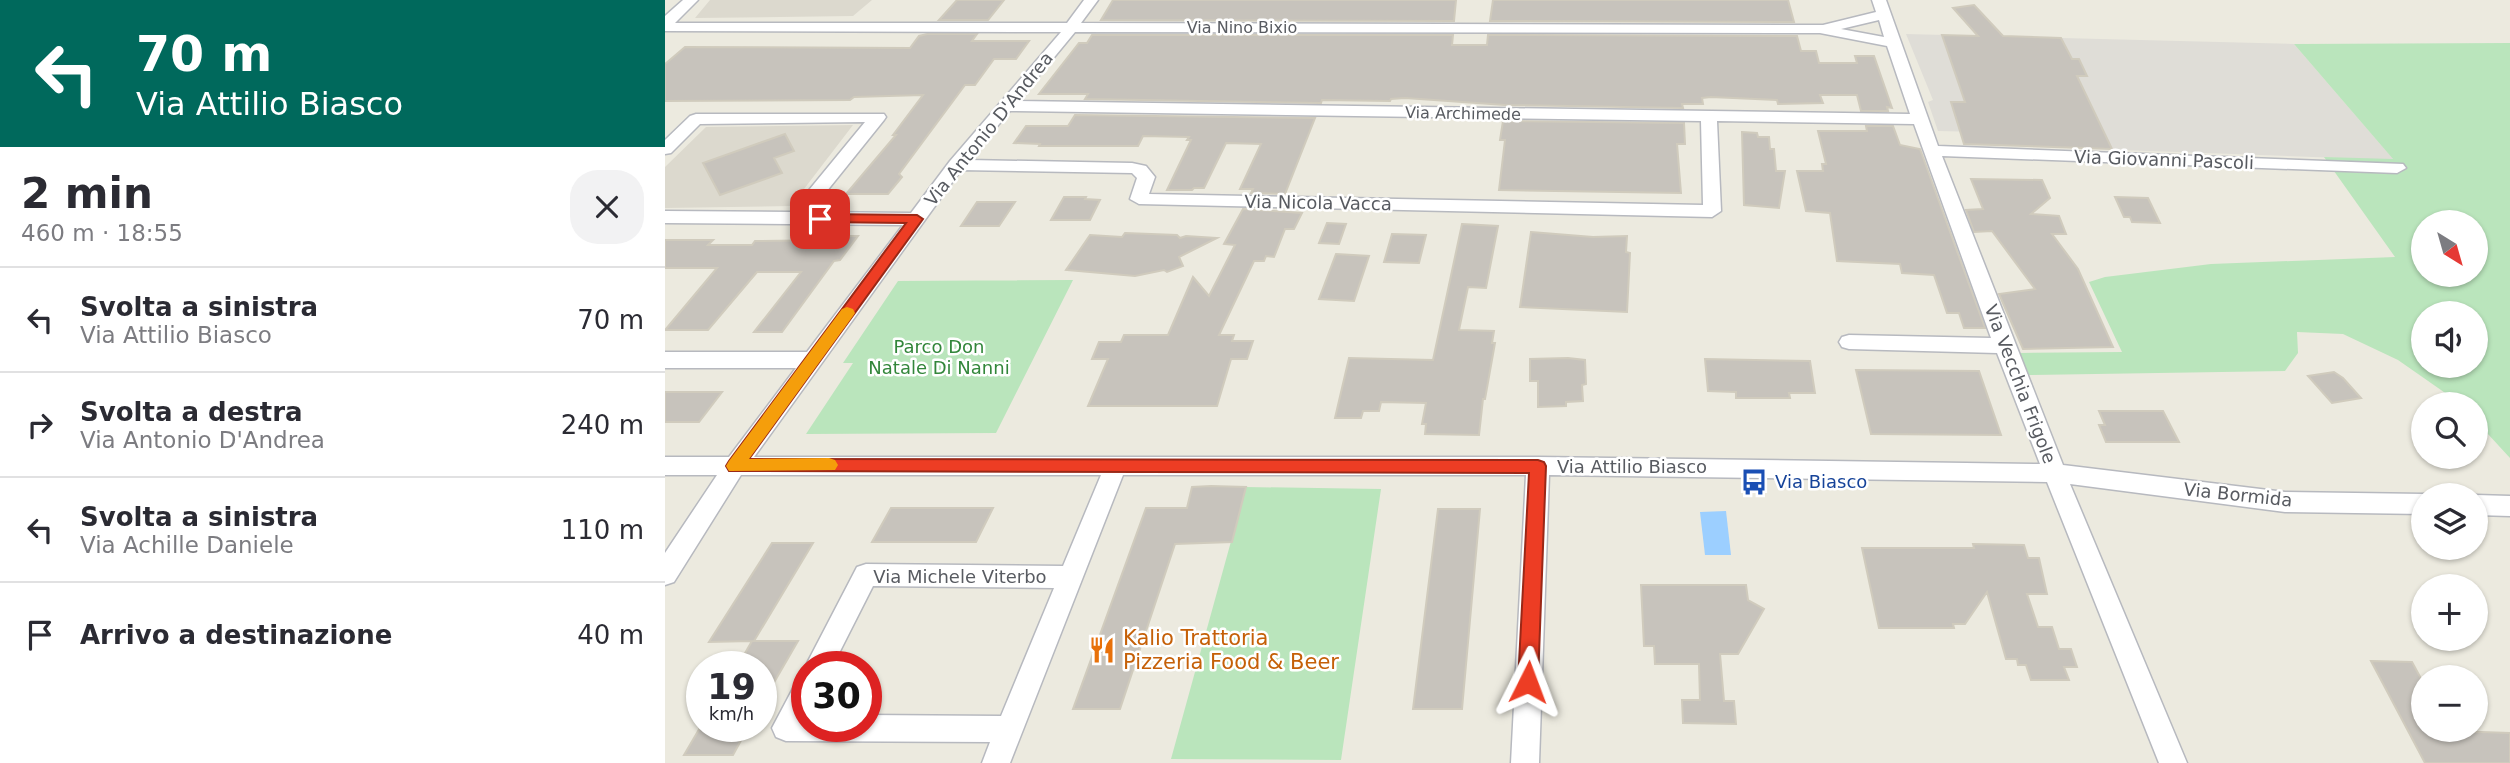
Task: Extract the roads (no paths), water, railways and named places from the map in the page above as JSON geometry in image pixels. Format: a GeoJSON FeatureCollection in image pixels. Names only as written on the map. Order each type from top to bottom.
{"type":"FeatureCollection","features":[{"type":"Feature","properties":{"kind":"street"},"geometry":{"type":"LineString","coordinates":[[665,26],[691,0]]}},
{"type":"Feature","properties":{"kind":"street","name":"Via Antonio D'Andrea"},"geometry":{"type":"LineString","coordinates":[[665,574],[735,466],[956,165],[1072,27],[1091,0]]}},
{"type":"Feature","properties":{"kind":"street","name":"Via Nino Bixio"},"geometry":{"type":"LineString","coordinates":[[1820,29],[1882,7]]}},
{"type":"Feature","properties":{"kind":"street","name":"Via Vecchia Frigole"},"geometry":{"type":"LineString","coordinates":[[1882,7],[1919,119],[2054,473],[2173,763]]}},
{"type":"Feature","properties":{"kind":"street","name":"Via Nino Bixio"},"geometry":{"type":"LineString","coordinates":[[665,26],[1820,29],[1893,43]]}},
{"type":"Feature","properties":{"kind":"street","name":"Via Archimede"},"geometry":{"type":"LineString","coordinates":[[1007,106],[1919,119]]}},
{"type":"Feature","properties":{"kind":"street","name":"Via Nicola Vacca"},"geometry":{"type":"LineString","coordinates":[[956,165],[1132,168],[1140,170],[1146,177],[1146,184],[1139,199],[1712,211],[1709,116]]}},
{"type":"Feature","properties":{"kind":"street"},"geometry":{"type":"LineString","coordinates":[[665,149],[696,119],[878,117],[795,219]]}},
{"type":"Feature","properties":{"kind":"street","name":"Via Giovanni Pascoli"},"geometry":{"type":"LineString","coordinates":[[1931,151],[2397,168]]}},
{"type":"Feature","properties":{"kind":"street"},"geometry":{"type":"LineString","coordinates":[[665,217],[917,219]]}},
{"type":"Feature","properties":{"kind":"street"},"geometry":{"type":"LineString","coordinates":[[1849,342],[2006,346]]}},
{"type":"Feature","properties":{"kind":"street"},"geometry":{"type":"LineString","coordinates":[[665,360],[812,360]]}},
{"type":"Feature","properties":{"kind":"street","name":"Via Michele Viterbo"},"geometry":{"type":"LineString","coordinates":[[996,763],[1116,465]]}},
{"type":"Feature","properties":{"kind":"street","name":"Via Attilio Biasco"},"geometry":{"type":"LineString","coordinates":[[665,466],[1538,466],[2054,473]]}},
{"type":"Feature","properties":{"kind":"street"},"geometry":{"type":"LineString","coordinates":[[1525,763],[1538,466]]}},
{"type":"Feature","properties":{"kind":"street","name":"Via Bormida"},"geometry":{"type":"LineString","coordinates":[[2054,473],[2285,502],[2411,504]]}},
{"type":"Feature","properties":{"kind":"street"},"geometry":{"type":"LineString","coordinates":[[2488,505],[2510,506]]}},
{"type":"Feature","properties":{"kind":"street","name":"Via Michele Viterbo"},"geometry":{"type":"LineString","coordinates":[[826,651],[866,575],[1071,576]]}},
{"type":"Feature","properties":{"kind":"street"},"geometry":{"type":"LineString","coordinates":[[882,728],[1010,729]]}},
{"type":"Feature","properties":{"kind":"water"},"geometry":{"type":"Polygon","coordinates":[[[1726,511],[1731,555],[1705,555],[1700,512],[1726,511]]]}},
{"type":"Feature","properties":{"kind":"place","name":"Via Biasco"},"geometry":{"type":"Point","coordinates":[1754,482]}},
{"type":"Feature","properties":{"kind":"place","name":"Kalio Trattoria Pizzeria Food & Beer"},"geometry":{"type":"Point","coordinates":[1102,650]}},
{"type":"Feature","properties":{"kind":"park label","name":"Parco Don Natale Di Nanni"},"geometry":{"type":"Point","coordinates":[939,357]}}]}
